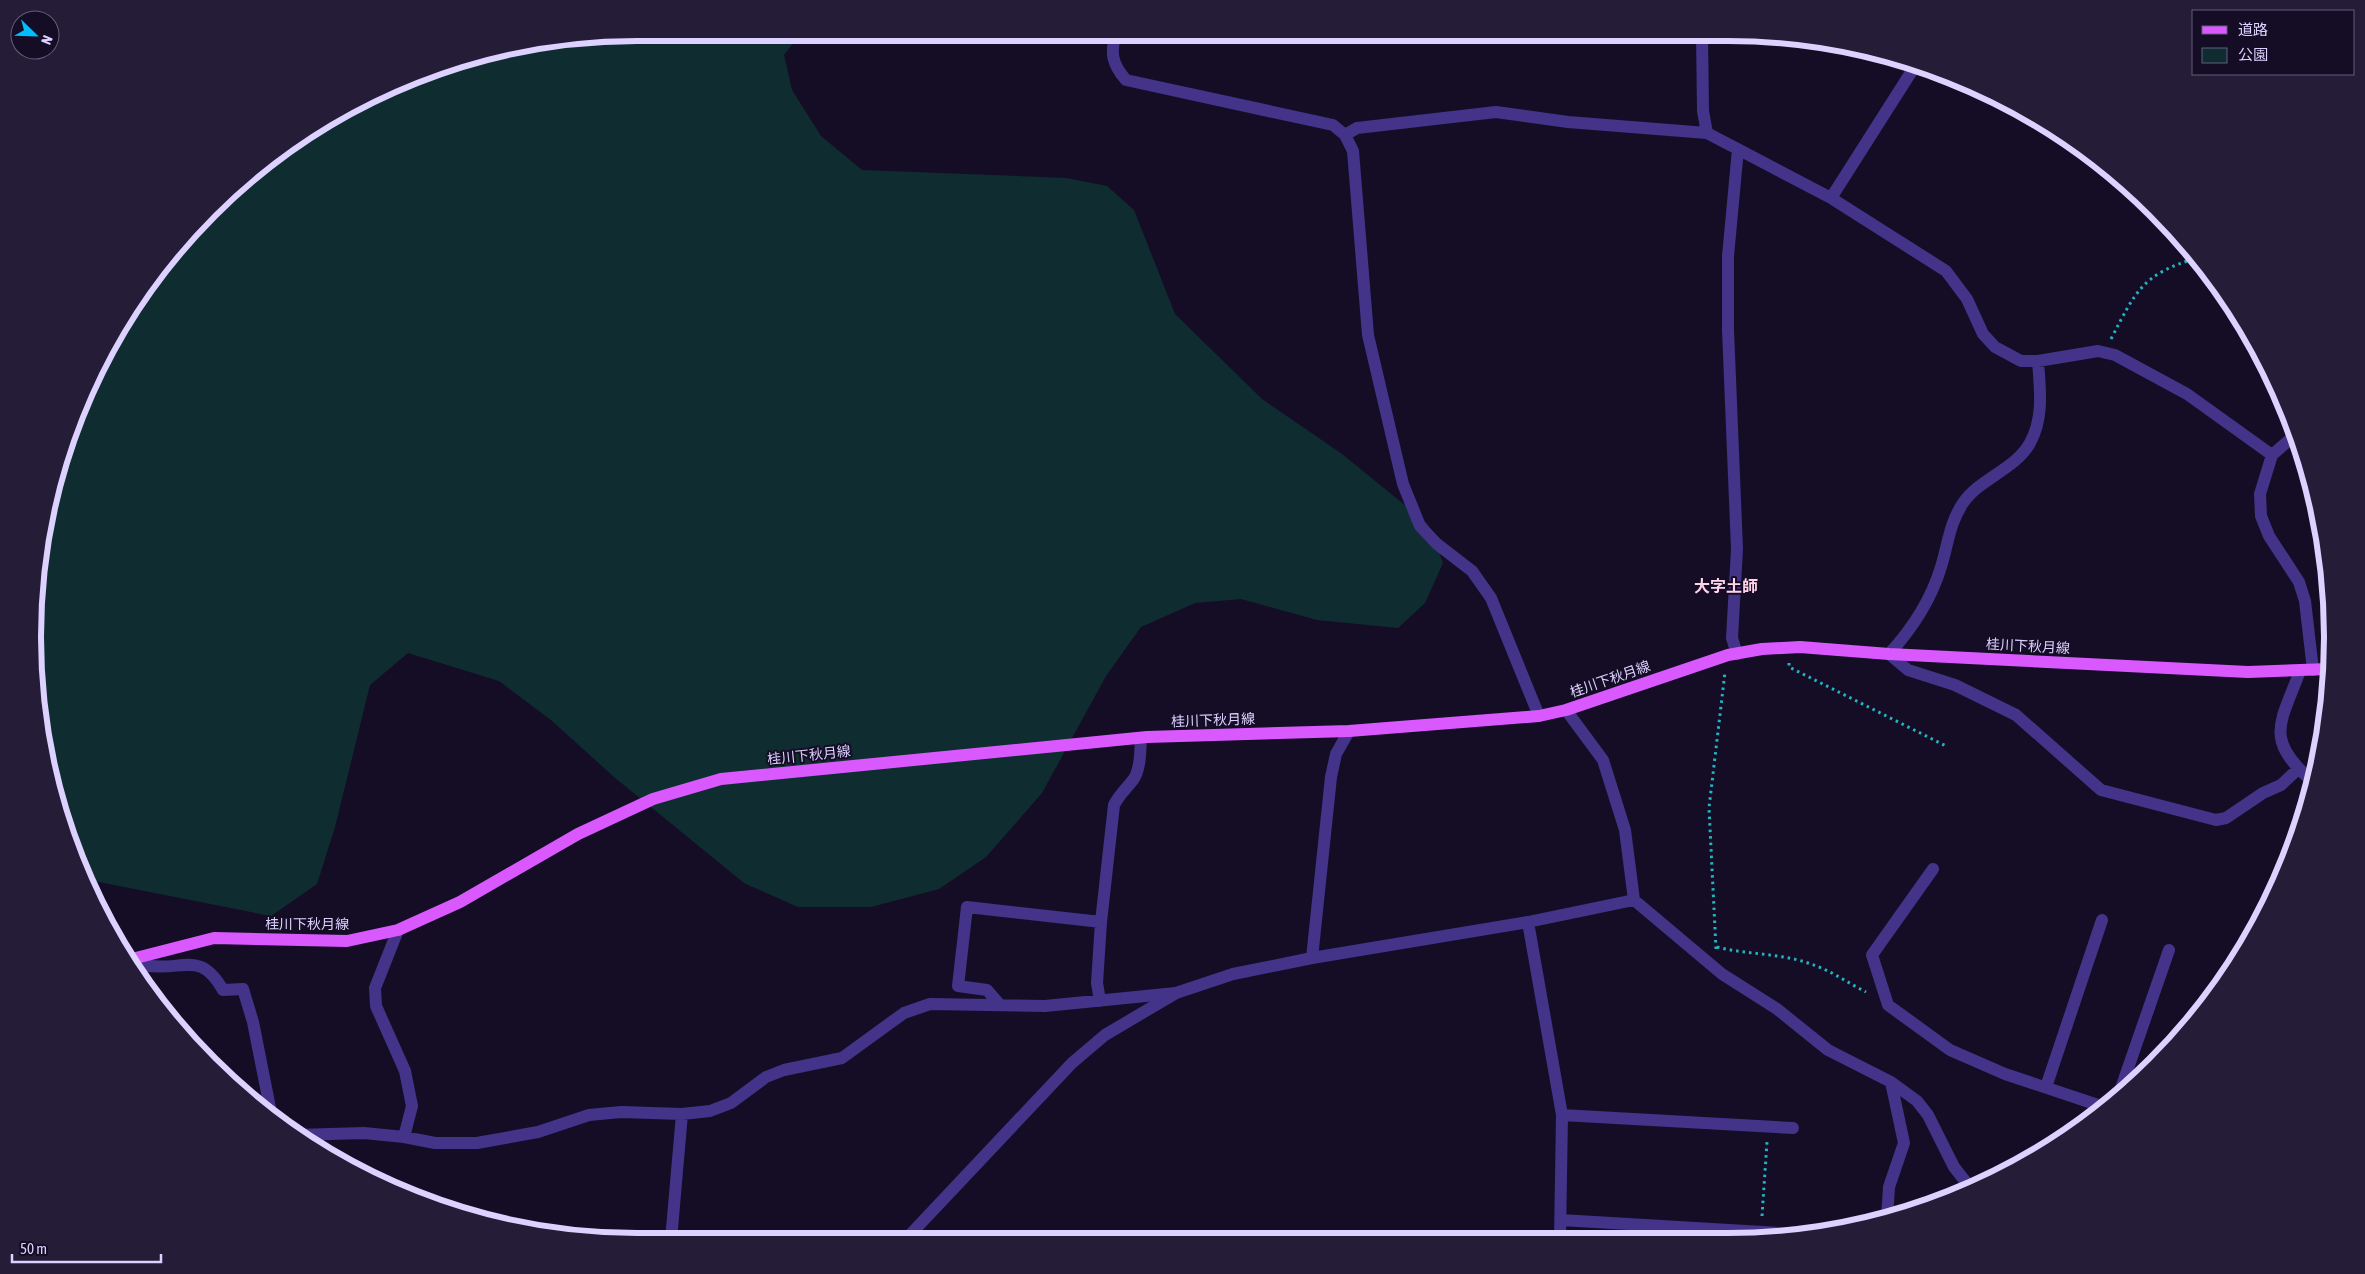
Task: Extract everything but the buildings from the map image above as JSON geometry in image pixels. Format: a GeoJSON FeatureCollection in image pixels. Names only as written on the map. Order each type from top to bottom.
{"type":"FeatureCollection","features":[{"type":"Feature","properties":{"kind":"main road","name":"桂川下秋月線"},"geometry":{"type":"LineString","coordinates":[[137,961],[144,961],[214,938],[347,941],[398,930],[460,902],[578,834],[653,799],[722,779],[1141,738],[1349,731],[1539,716],[1566,710],[1731,655],[1762,649],[1786,648],[2248,672],[2322,669]]}},
{"type":"Feature","properties":{"kind":"street"},"geometry":{"type":"LineString","coordinates":[[1114,41],[1111,56],[1126,80],[1333,125],[1345,135],[1354,151],[1368,335],[1403,484],[1420,526],[1438,544],[1472,571],[1491,598],[1539,716]]}},
{"type":"Feature","properties":{"kind":"street"},"geometry":{"type":"LineString","coordinates":[[1702,41],[1704,111],[1707,133]]}},
{"type":"Feature","properties":{"kind":"street"},"geometry":{"type":"LineString","coordinates":[[1831,198],[1912,71]]}},
{"type":"Feature","properties":{"kind":"street"},"geometry":{"type":"LineString","coordinates":[[1345,135],[1356,128],[1496,112],[1568,122],[1707,133],[1831,198],[1946,271],[1968,299],[1983,334],[1995,347],[2021,361],[2038,361],[2098,351],[2115,355],[2187,394],[2272,455]]}},
{"type":"Feature","properties":{"kind":"street"},"geometry":{"type":"LineString","coordinates":[[1731,655],[1737,549],[1728,330],[1728,256],[1738,149]]}},
{"type":"Feature","properties":{"kind":"street"},"geometry":{"type":"LineString","coordinates":[[2038,361],[2041,409],[2030,443],[2022,453],[1964,501],[1954,516],[1941,566],[1920,615],[1903,639],[1889,654],[1908,670],[1955,685],[2016,716],[2101,790],[2216,820],[2226,818],[2263,793],[2281,784],[2298,769]]}},
{"type":"Feature","properties":{"kind":"street"},"geometry":{"type":"LineString","coordinates":[[2290,440],[2272,455],[2260,494],[2261,516],[2269,536],[2299,582],[2305,601],[2313,670]]}},
{"type":"Feature","properties":{"kind":"street"},"geometry":{"type":"LineString","coordinates":[[2300,671],[2280,724],[2280,738],[2285,754],[2306,776]]}},
{"type":"Feature","properties":{"kind":"street"},"geometry":{"type":"LineString","coordinates":[[1566,710],[1602,760],[1624,830],[1634,900],[1722,974],[1777,1009],[1828,1050],[1891,1082],[1917,1101],[1928,1115],[1954,1167],[1966,1182]]}},
{"type":"Feature","properties":{"kind":"street"},"geometry":{"type":"LineString","coordinates":[[1312,958],[1331,777],[1336,754],[1349,731]]}},
{"type":"Feature","properties":{"kind":"street"},"geometry":{"type":"LineString","coordinates":[[1100,1000],[1096,983],[1100,922],[1114,805],[1119,795],[1133,780],[1138,771],[1141,738]]}},
{"type":"Feature","properties":{"kind":"street"},"geometry":{"type":"LineString","coordinates":[[1933,869],[1872,955],[1888,1005],[1950,1050],[2005,1074],[2097,1105]]}},
{"type":"Feature","properties":{"kind":"street"},"geometry":{"type":"LineString","coordinates":[[912,1233],[1072,1063],[1105,1035],[1176,993],[1233,974],[1312,958],[1528,922],[1634,900]]}},
{"type":"Feature","properties":{"kind":"street"},"geometry":{"type":"LineString","coordinates":[[1000,1005],[987,990],[958,986],[967,907],[1100,922]]}},
{"type":"Feature","properties":{"kind":"street"},"geometry":{"type":"LineString","coordinates":[[2046,1087],[2102,920]]}},
{"type":"Feature","properties":{"kind":"street"},"geometry":{"type":"LineString","coordinates":[[1528,922],[1562,1115],[1560,1233]]}},
{"type":"Feature","properties":{"kind":"street"},"geometry":{"type":"LineString","coordinates":[[398,930],[375,988],[376,1006],[405,1071],[412,1106],[404,1136]]}},
{"type":"Feature","properties":{"kind":"street"},"geometry":{"type":"LineString","coordinates":[[2123,1083],[2169,950]]}},
{"type":"Feature","properties":{"kind":"street"},"geometry":{"type":"LineString","coordinates":[[142,969],[144,961],[164,968],[189,964],[204,967],[214,974],[223,990],[243,989],[253,1022],[270,1106]]}},
{"type":"Feature","properties":{"kind":"street"},"geometry":{"type":"LineString","coordinates":[[310,1135],[364,1133],[404,1136],[435,1143],[477,1143],[538,1132],[589,1115],[621,1112],[682,1114],[710,1111],[731,1103],[766,1078],[784,1070],[842,1058],[904,1013],[930,1004],[1045,1006],[1176,993]]}},
{"type":"Feature","properties":{"kind":"street"},"geometry":{"type":"LineString","coordinates":[[1887,1210],[1889,1187],[1904,1143],[1891,1082]]}},
{"type":"Feature","properties":{"kind":"street"},"geometry":{"type":"LineString","coordinates":[[672,1233],[682,1114]]}},
{"type":"Feature","properties":{"kind":"street"},"geometry":{"type":"LineString","coordinates":[[1562,1115],[1793,1128]]}},
{"type":"Feature","properties":{"kind":"street"},"geometry":{"type":"LineString","coordinates":[[1561,1220],[1755,1232]]}},
{"type":"Feature","properties":{"kind":"path"},"geometry":{"type":"LineString","coordinates":[[2104,352],[2126,310],[2148,279],[2176,264],[2189,260]]}},
{"type":"Feature","properties":{"kind":"path"},"geometry":{"type":"LineString","coordinates":[[1786,648],[1789,667],[1946,746]]}},
{"type":"Feature","properties":{"kind":"path"},"geometry":{"type":"LineString","coordinates":[[1709,962],[1717,947],[1709,808],[1731,655]]}},
{"type":"Feature","properties":{"kind":"path"},"geometry":{"type":"LineString","coordinates":[[1717,947],[1733,952],[1790,958],[1813,964],[1888,1005]]}},
{"type":"Feature","properties":{"kind":"path"},"geometry":{"type":"LineString","coordinates":[[1761,1231],[1768,1126]]}},
{"type":"Feature","properties":{"kind":"green space"},"geometry":{"type":"Polygon","coordinates":[[[637,41],[795,41],[784,55],[792,90],[821,136],[862,170],[1066,178],[1107,186],[1134,210],[1175,314],[1262,399],[1342,454],[1428,524],[1443,563],[1425,603],[1398,628],[1317,620],[1241,599],[1195,603],[1141,627],[1106,676],[1042,793],[986,857],[939,889],[871,907],[798,907],[744,883],[614,777],[551,720],[499,681],[408,653],[370,685],[335,827],[317,884],[271,916],[94,881],[73,828],[62,791],[46,715],[41,637],[46,559],[53,521],[73,446],[103,374],[121,339],[142,306],[164,274],[189,244],[244,189],[274,164],[306,142],[339,121],[374,103],[446,73],[483,62],[559,46],[637,41]]]}},
{"type":"Feature","properties":{"kind":"district","name":"大字土師"},"geometry":{"type":"Point","coordinates":[1726,586]}}]}
